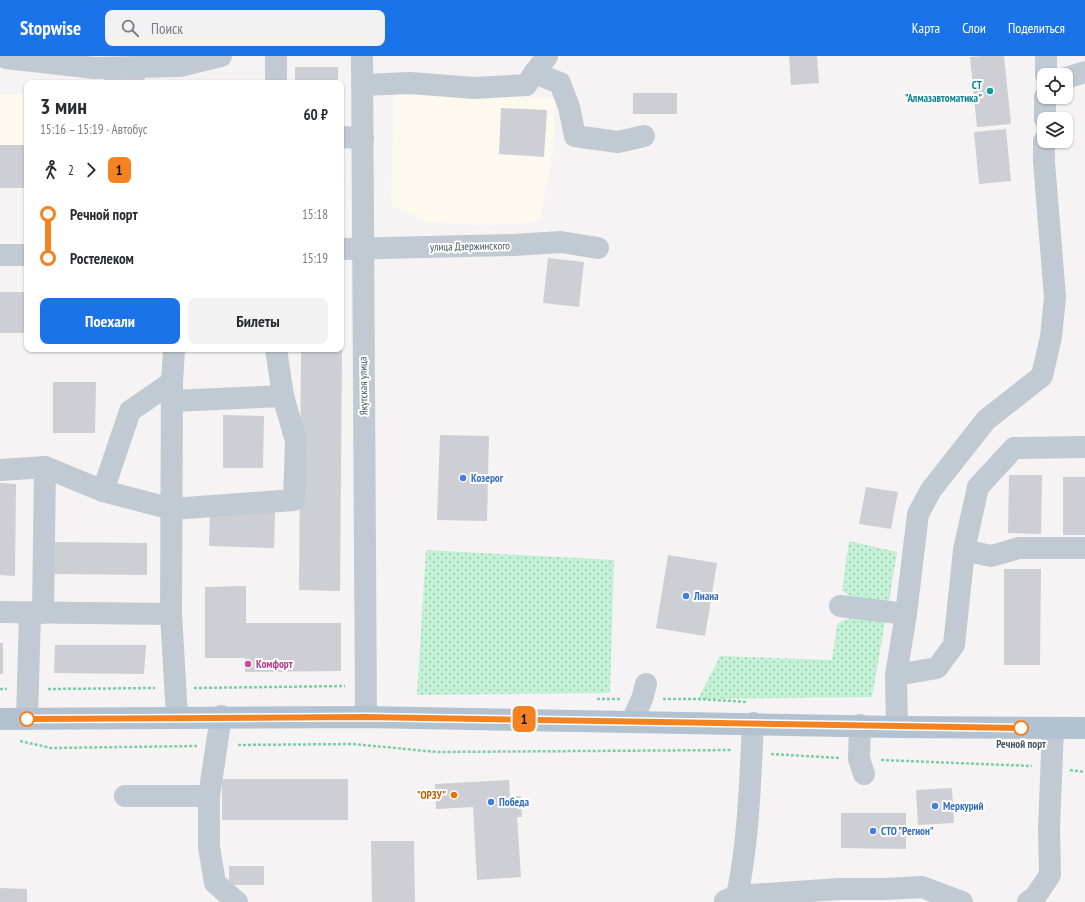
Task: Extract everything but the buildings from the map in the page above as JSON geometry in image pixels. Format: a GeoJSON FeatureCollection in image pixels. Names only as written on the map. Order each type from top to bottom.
{"type":"FeatureCollection","features":[{"type":"Feature","properties":{"kind":"main road"},"geometry":{"type":"LineString","coordinates":[[0,719],[221,716],[632,721],[753,713],[860,725],[897,727],[1085,728]]}},
{"type":"Feature","properties":{"kind":"street"},"geometry":{"type":"LineString","coordinates":[[4,57],[95,69],[180,66],[221,56]]}},
{"type":"Feature","properties":{"kind":"street"},"geometry":{"type":"LineString","coordinates":[[276,56],[276,80]]}},
{"type":"Feature","properties":{"kind":"street","name":"Якутская улица"},"geometry":{"type":"LineString","coordinates":[[362,56],[363,138],[351,248],[366,717]]}},
{"type":"Feature","properties":{"kind":"street"},"geometry":{"type":"LineString","coordinates":[[362,85],[410,84],[474,88],[526,84],[547,56]]}},
{"type":"Feature","properties":{"kind":"street"},"geometry":{"type":"LineString","coordinates":[[1046,56],[1046,68]]}},
{"type":"Feature","properties":{"kind":"street"},"geometry":{"type":"LineString","coordinates":[[1073,76],[1085,72]]}},
{"type":"Feature","properties":{"kind":"street"},"geometry":{"type":"LineString","coordinates":[[534,73],[560,83],[575,136],[618,142],[644,136]]}},
{"type":"Feature","properties":{"kind":"street"},"geometry":{"type":"LineString","coordinates":[[344,138],[363,138]]}},
{"type":"Feature","properties":{"kind":"street"},"geometry":{"type":"LineString","coordinates":[[897,727],[896,675],[906,614],[918,514],[930,490],[986,420],[1042,376],[1051,337],[1055,297],[1044,148]]}},
{"type":"Feature","properties":{"kind":"street","name":"улица Дзержинского"},"geometry":{"type":"LineString","coordinates":[[351,248],[514,245],[561,242],[598,248]]}},
{"type":"Feature","properties":{"kind":"street"},"geometry":{"type":"LineString","coordinates":[[0,255],[24,255]]}},
{"type":"Feature","properties":{"kind":"street"},"geometry":{"type":"LineString","coordinates":[[174,352],[172,391],[170,614],[177,717]]}},
{"type":"Feature","properties":{"kind":"street"},"geometry":{"type":"LineString","coordinates":[[0,470],[45,467],[103,490],[172,509],[294,500],[296,441],[283,396],[276,352]]}},
{"type":"Feature","properties":{"kind":"street"},"geometry":{"type":"LineString","coordinates":[[103,490],[130,411],[172,391],[283,396]]}},
{"type":"Feature","properties":{"kind":"street"},"geometry":{"type":"LineString","coordinates":[[896,675],[937,668],[954,645],[964,550],[978,487],[1014,448],[1085,447]]}},
{"type":"Feature","properties":{"kind":"street"},"geometry":{"type":"LineString","coordinates":[[27,719],[28,689],[36,613],[45,467]]}},
{"type":"Feature","properties":{"kind":"street"},"geometry":{"type":"LineString","coordinates":[[964,550],[991,556],[1019,548],[1085,548]]}},
{"type":"Feature","properties":{"kind":"street"},"geometry":{"type":"LineString","coordinates":[[840,606],[906,614]]}},
{"type":"Feature","properties":{"kind":"street"},"geometry":{"type":"LineString","coordinates":[[0,612],[170,614]]}},
{"type":"Feature","properties":{"kind":"street"},"geometry":{"type":"LineString","coordinates":[[632,721],[644,692]]}},
{"type":"Feature","properties":{"kind":"street"},"geometry":{"type":"LineString","coordinates":[[753,713],[750,802],[742,872],[731,899],[839,889],[922,887],[962,902]]}},
{"type":"Feature","properties":{"kind":"street"},"geometry":{"type":"LineString","coordinates":[[221,716],[209,796],[209,847],[215,882],[237,902]]}},
{"type":"Feature","properties":{"kind":"street"},"geometry":{"type":"LineString","coordinates":[[860,725],[862,767]]}},
{"type":"Feature","properties":{"kind":"street"},"geometry":{"type":"LineString","coordinates":[[1028,902],[1035,897],[1050,875],[1053,728]]}},
{"type":"Feature","properties":{"kind":"street"},"geometry":{"type":"LineString","coordinates":[[125,796],[209,796]]}},
{"type":"Feature","properties":{"kind":"path"},"geometry":{"type":"LineString","coordinates":[[0,690],[348,686],[366,690]]}},
{"type":"Feature","properties":{"kind":"path"},"geometry":{"type":"LineString","coordinates":[[595,699],[644,692],[698,699],[753,713]]}},
{"type":"Feature","properties":{"kind":"path"},"geometry":{"type":"LineString","coordinates":[[14,741],[21,740],[50,748],[353,744],[437,752],[731,750],[862,767],[924,761],[1051,768],[1085,772]]}},
{"type":"Feature","properties":{"kind":"shaded area"},"geometry":{"type":"Polygon","coordinates":[[[0,94],[24,94],[24,145],[0,145],[0,94]]]}},
{"type":"Feature","properties":{"kind":"shaded area"},"geometry":{"type":"Polygon","coordinates":[[[394,94],[555,98],[554,149],[539,222],[483,225],[426,222],[391,205],[394,94]]]}},
{"type":"Feature","properties":{"kind":"green space"},"geometry":{"type":"Polygon","coordinates":[[[849,541],[897,552],[888,607],[860,604],[842,590],[849,541]]]}},
{"type":"Feature","properties":{"kind":"green space"},"geometry":{"type":"Polygon","coordinates":[[[426,550],[614,560],[610,693],[417,695],[426,550]]]}},
{"type":"Feature","properties":{"kind":"green space"},"geometry":{"type":"Polygon","coordinates":[[[858,614],[885,622],[872,697],[698,699],[720,656],[832,660],[837,624],[858,614]]]}},
{"type":"Feature","properties":{"kind":"bus line","name":"1"},"geometry":{"type":"LineString","coordinates":[[27,719],[221,716],[366,717],[1021,728]]}},
{"type":"Feature","properties":{"kind":"place","name":"СТ \"Алмазавтоматика\""},"geometry":{"type":"Point","coordinates":[990,91]}},
{"type":"Feature","properties":{"kind":"place","name":"Козерог"},"geometry":{"type":"Point","coordinates":[463,478]}},
{"type":"Feature","properties":{"kind":"place","name":"Лиана"},"geometry":{"type":"Point","coordinates":[686,596]}},
{"type":"Feature","properties":{"kind":"place","name":"Комфорт"},"geometry":{"type":"Point","coordinates":[248,664]}},
{"type":"Feature","properties":{"kind":"place","name":"Речной порт"},"geometry":{"type":"Point","coordinates":[1021,728]}},
{"type":"Feature","properties":{"kind":"place","name":"\"ОРЗУ\""},"geometry":{"type":"Point","coordinates":[454,795]}},
{"type":"Feature","properties":{"kind":"place","name":"Победа"},"geometry":{"type":"Point","coordinates":[491,802]}},
{"type":"Feature","properties":{"kind":"place","name":"Меркурий"},"geometry":{"type":"Point","coordinates":[935,806]}},
{"type":"Feature","properties":{"kind":"place","name":"СТО \"Регион\""},"geometry":{"type":"Point","coordinates":[873,831]}}]}
